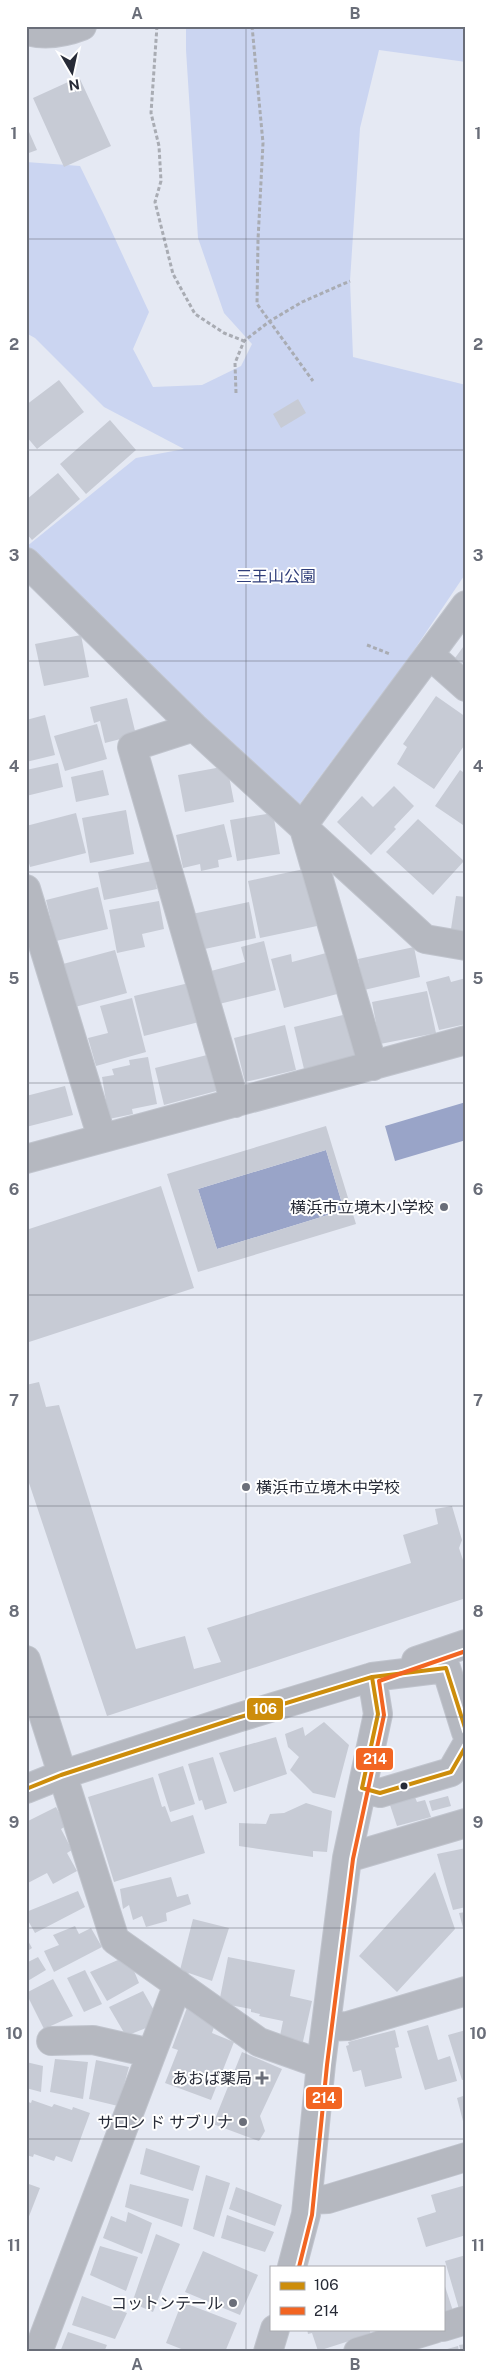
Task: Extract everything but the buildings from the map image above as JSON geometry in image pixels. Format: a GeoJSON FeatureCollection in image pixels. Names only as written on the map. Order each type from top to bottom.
{"type":"FeatureCollection","features":[{"type":"Feature","properties":{"kind":"street"},"geometry":{"type":"LineString","coordinates":[[26,31],[37,34],[62,33],[82,26]]}},
{"type":"Feature","properties":{"kind":"street"},"geometry":{"type":"LineString","coordinates":[[30,571],[194,727],[425,938],[466,946]]}},
{"type":"Feature","properties":{"kind":"street"},"geometry":{"type":"LineString","coordinates":[[303,825],[466,605]]}},
{"type":"Feature","properties":{"kind":"street"},"geometry":{"type":"LineString","coordinates":[[430,655],[466,687]]}},
{"type":"Feature","properties":{"kind":"street"},"geometry":{"type":"LineString","coordinates":[[194,727],[132,747],[235,1103]]}},
{"type":"Feature","properties":{"kind":"street"},"geometry":{"type":"LineString","coordinates":[[303,825],[373,1066]]}},
{"type":"Feature","properties":{"kind":"street"},"geometry":{"type":"LineString","coordinates":[[26,889],[102,1138]]}},
{"type":"Feature","properties":{"kind":"street"},"geometry":{"type":"LineString","coordinates":[[26,1159],[466,1040]]}},
{"type":"Feature","properties":{"kind":"street"},"geometry":{"type":"LineString","coordinates":[[26,1789],[61,1775],[372,1677],[466,1644]]}},
{"type":"Feature","properties":{"kind":"street"},"geometry":{"type":"LineString","coordinates":[[26,1660],[115,1940],[259,2042],[321,2064]]}},
{"type":"Feature","properties":{"kind":"street"},"geometry":{"type":"LineString","coordinates":[[372,1677],[446,1668],[466,1732]]}},
{"type":"Feature","properties":{"kind":"street"},"geometry":{"type":"LineString","coordinates":[[292,2266],[308,2200],[321,2064],[347,1858],[378,1714],[372,1677]]}},
{"type":"Feature","properties":{"kind":"street"},"geometry":{"type":"LineString","coordinates":[[362,1788],[380,1794],[451,1772],[466,1746]]}},
{"type":"Feature","properties":{"kind":"street"},"geometry":{"type":"LineString","coordinates":[[347,1858],[466,1823]]}},
{"type":"Feature","properties":{"kind":"street"},"geometry":{"type":"LineString","coordinates":[[38,2352],[178,1984]]}},
{"type":"Feature","properties":{"kind":"street"},"geometry":{"type":"LineString","coordinates":[[326,2027],[348,2026],[466,1991]]}},
{"type":"Feature","properties":{"kind":"street"},"geometry":{"type":"LineString","coordinates":[[51,2041],[93,2040],[151,2053]]}},
{"type":"Feature","properties":{"kind":"street"},"geometry":{"type":"LineString","coordinates":[[308,2200],[328,2199],[466,2157]]}},
{"type":"Feature","properties":{"kind":"street"},"geometry":{"type":"LineString","coordinates":[[444,2326],[466,2320]]}},
{"type":"Feature","properties":{"kind":"street"},"geometry":{"type":"LineString","coordinates":[[268,2352],[276,2330]]}},
{"type":"Feature","properties":{"kind":"street"},"geometry":{"type":"LineString","coordinates":[[358,2352],[431,2330]]}},
{"type":"Feature","properties":{"kind":"path"},"geometry":{"type":"LineString","coordinates":[[157,26],[151,113],[159,146],[161,181],[155,202],[173,274],[195,314],[224,333],[244,341]]}},
{"type":"Feature","properties":{"kind":"path"},"geometry":{"type":"LineString","coordinates":[[252,26],[263,143],[257,304],[313,381]]}},
{"type":"Feature","properties":{"kind":"path"},"geometry":{"type":"LineString","coordinates":[[236,393],[235,362],[244,341],[270,321],[302,302],[350,281]]}},
{"type":"Feature","properties":{"kind":"green space","name":"三王山公園"},"geometry":{"type":"Polygon","coordinates":[[[186,26],[466,26],[466,62],[379,50],[360,128],[350,281],[353,357],[466,385],[466,573],[408,659],[299,805],[243,760],[26,550],[26,547],[136,458],[184,449],[104,407],[35,338],[26,333],[26,162],[80,166],[149,312],[133,349],[153,387],[202,385],[241,366],[252,344],[224,313],[198,238],[186,26]]]}},
{"type":"Feature","properties":{"kind":"shaded area"},"geometry":{"type":"Polygon","coordinates":[[[466,1102],[466,1140],[395,1161],[385,1126],[466,1102]]]}},
{"type":"Feature","properties":{"kind":"shaded area"},"geometry":{"type":"Polygon","coordinates":[[[326,1150],[344,1210],[217,1249],[198,1189],[326,1150]]]}},
{"type":"Feature","properties":{"kind":"transit line","name":"214"},"geometry":{"type":"LineString","coordinates":[[299,2266],[312,2215],[327,2065],[353,1859],[384,1715],[379,1681],[466,1651]]}},
{"type":"Feature","properties":{"kind":"transit line","name":"106"},"geometry":{"type":"LineString","coordinates":[[26,1789],[61,1775],[237,1718],[372,1677],[446,1668],[466,1731]]}},
{"type":"Feature","properties":{"kind":"transit line","name":"106"},"geometry":{"type":"LineString","coordinates":[[362,1788],[378,1714],[372,1677]]}},
{"type":"Feature","properties":{"kind":"transit line","name":"106"},"geometry":{"type":"LineString","coordinates":[[362,1788],[380,1793],[451,1772],[466,1746]]}},
{"type":"Feature","properties":{"kind":"place","name":"横浜市立境木小学校"},"geometry":{"type":"Point","coordinates":[444,1207]}},
{"type":"Feature","properties":{"kind":"place","name":"横浜市立境木中学校"},"geometry":{"type":"Point","coordinates":[246,1487]}},
{"type":"Feature","properties":{"kind":"place","name":"あおば薬局"},"geometry":{"type":"Point","coordinates":[262,2078]}},
{"type":"Feature","properties":{"kind":"place","name":"サロン ド サブリナ"},"geometry":{"type":"Point","coordinates":[243,2122]}},
{"type":"Feature","properties":{"kind":"place","name":"コットンテール"},"geometry":{"type":"Point","coordinates":[233,2303]}}]}
